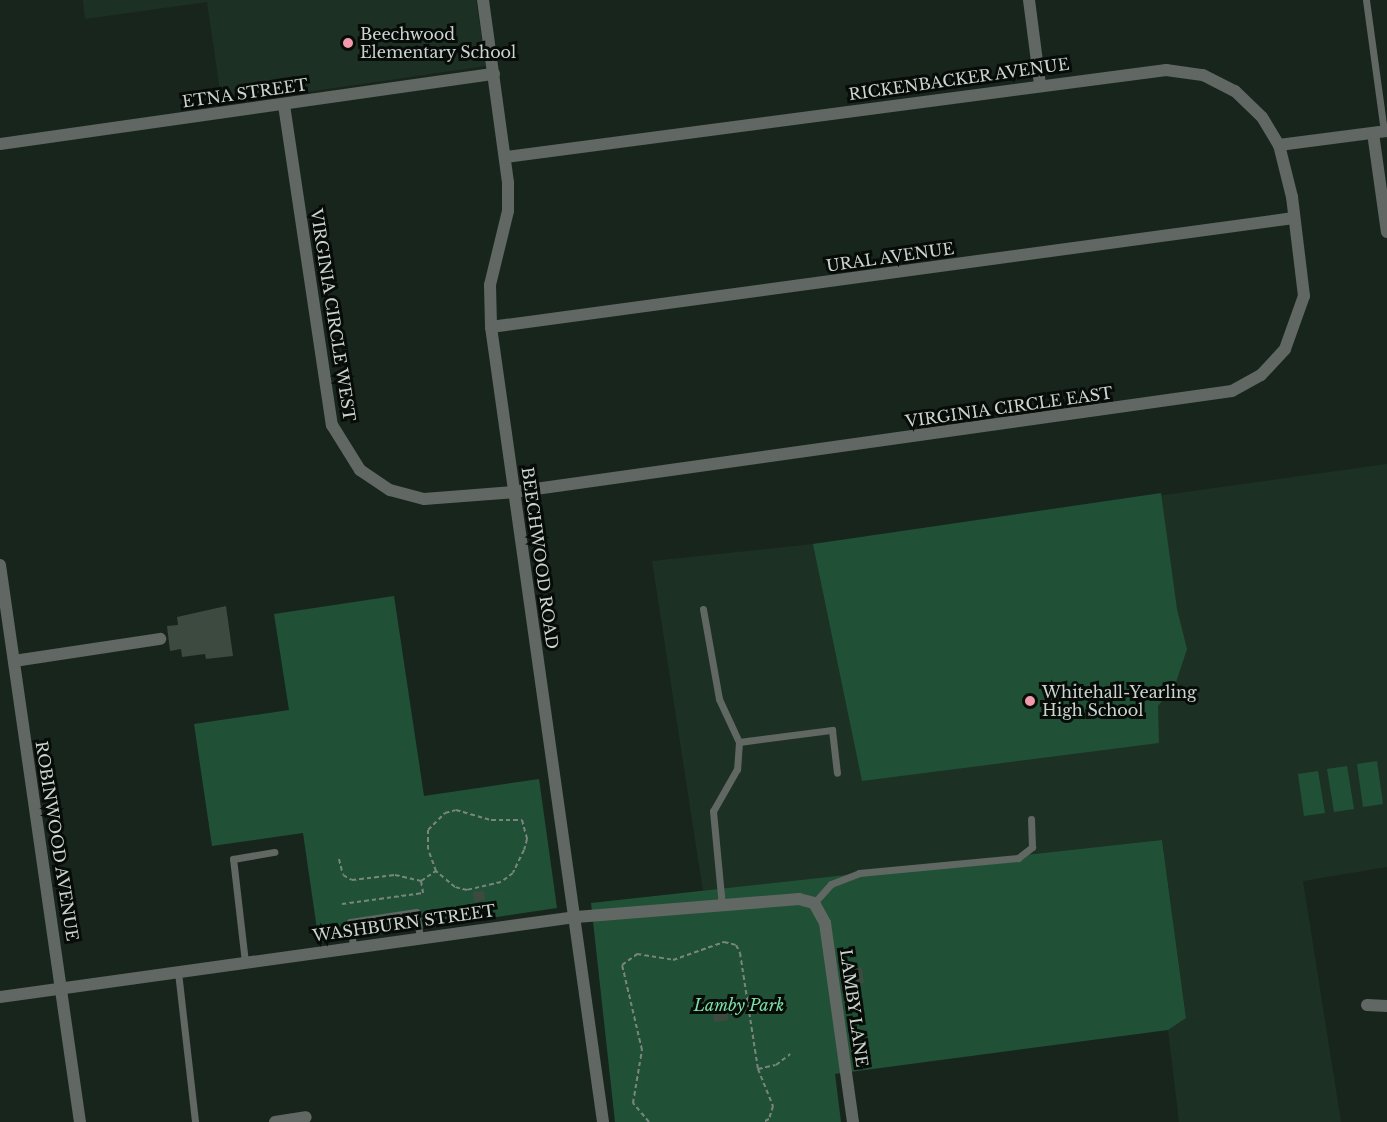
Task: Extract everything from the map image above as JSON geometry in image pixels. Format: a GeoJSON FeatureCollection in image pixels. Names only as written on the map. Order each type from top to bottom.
{"type":"FeatureCollection","features":[{"type":"Feature","properties":{"kind":"street","name":"BEECHWOOD ROAD"},"geometry":{"type":"LineString","coordinates":[[483,0],[506,157],[508,211],[490,285],[491,327],[576,917],[603,1122]]}},
{"type":"Feature","properties":{"kind":"street"},"geometry":{"type":"LineString","coordinates":[[1029,0],[1040,85]]}},
{"type":"Feature","properties":{"kind":"street","name":"RICKENBACKER AVENUE"},"geometry":{"type":"LineString","coordinates":[[506,157],[1150,71],[1203,75],[1249,102],[1279,145]]}},
{"type":"Feature","properties":{"kind":"street","name":"ETNA STREET"},"geometry":{"type":"LineString","coordinates":[[0,144],[494,74]]}},
{"type":"Feature","properties":{"kind":"street","name":"VIRGINIA CIRCLE WEST"},"geometry":{"type":"LineString","coordinates":[[284,105],[327,405],[336,436],[360,470],[406,497],[442,500],[514,492]]}},
{"type":"Feature","properties":{"kind":"street"},"geometry":{"type":"LineString","coordinates":[[1279,145],[1381,131],[1387,232]]}},
{"type":"Feature","properties":{"kind":"street","name":"VIRGINIA CIRCLE EAST"},"geometry":{"type":"LineString","coordinates":[[514,492],[1232,391],[1273,364],[1285,349],[1300,314],[1303,287],[1294,218],[1279,145]]}},
{"type":"Feature","properties":{"kind":"street","name":"URAL AVENUE"},"geometry":{"type":"LineString","coordinates":[[491,327],[1294,218]]}},
{"type":"Feature","properties":{"kind":"street","name":"ROBINWOOD AVENUE"},"geometry":{"type":"LineString","coordinates":[[0,565],[81,1122]]}},
{"type":"Feature","properties":{"kind":"street"},"geometry":{"type":"LineString","coordinates":[[14,661],[160,639]]}},
{"type":"Feature","properties":{"kind":"street","name":"WASHBURN STREET"},"geometry":{"type":"LineString","coordinates":[[0,997],[353,946],[576,917],[799,899],[814,903]]}},
{"type":"Feature","properties":{"kind":"street","name":"LAMBY LANE"},"geometry":{"type":"LineString","coordinates":[[814,903],[825,923],[853,1122]]}},
{"type":"Feature","properties":{"kind":"street"},"geometry":{"type":"LineString","coordinates":[[1367,1005],[1387,1006]]}},
{"type":"Feature","properties":{"kind":"street"},"geometry":{"type":"LineString","coordinates":[[275,1122],[306,1118]]}},
{"type":"Feature","properties":{"kind":"lane"},"geometry":{"type":"LineString","coordinates":[[1366,0],[1381,131]]}},
{"type":"Feature","properties":{"kind":"lane"},"geometry":{"type":"LineString","coordinates":[[703,609],[719,699],[739,742],[737,769],[713,811],[722,906]]}},
{"type":"Feature","properties":{"kind":"lane"},"geometry":{"type":"LineString","coordinates":[[739,742],[832,730],[837,773]]}},
{"type":"Feature","properties":{"kind":"lane"},"geometry":{"type":"LineString","coordinates":[[814,903],[820,892],[831,884],[859,873],[1018,858],[1032,847],[1031,819]]}},
{"type":"Feature","properties":{"kind":"lane"},"geometry":{"type":"LineString","coordinates":[[245,962],[233,859],[274,852]]}},
{"type":"Feature","properties":{"kind":"lane"},"geometry":{"type":"LineString","coordinates":[[353,946],[350,922],[416,912],[420,938]]}},
{"type":"Feature","properties":{"kind":"lane"},"geometry":{"type":"LineString","coordinates":[[178,972],[195,1122]]}},
{"type":"Feature","properties":{"kind":"path"},"geometry":{"type":"LineString","coordinates":[[456,810],[490,820],[522,820],[527,839],[524,850],[513,873],[501,882],[467,890],[455,887],[436,871],[428,849],[428,830],[445,813],[456,810]]}},
{"type":"Feature","properties":{"kind":"path"},"geometry":{"type":"LineString","coordinates":[[339,859],[344,875],[352,880],[395,875],[421,881],[436,871]]}},
{"type":"Feature","properties":{"kind":"path"},"geometry":{"type":"LineString","coordinates":[[342,904],[423,893],[421,881]]}},
{"type":"Feature","properties":{"kind":"path"},"geometry":{"type":"LineString","coordinates":[[649,1122],[633,1103],[642,1050],[622,970],[626,959],[645,954],[673,960],[717,943],[731,942],[740,953],[758,1069],[772,1106],[769,1119],[763,1122]]}},
{"type":"Feature","properties":{"kind":"path"},"geometry":{"type":"LineString","coordinates":[[729,997],[731,1014],[770,1009]]}},
{"type":"Feature","properties":{"kind":"path"},"geometry":{"type":"LineString","coordinates":[[758,1069],[776,1065],[790,1054]]}},
{"type":"Feature","properties":{"kind":"shaded area","name":"Beechwood Elementary School"},"geometry":{"type":"Polygon","coordinates":[[[83,0],[476,0],[486,66],[222,104],[207,2],[85,19],[83,0]]]}},
{"type":"Feature","properties":{"kind":"shaded area","name":"Whitehall-Yearling High School"},"geometry":{"type":"Polygon","coordinates":[[[1387,464],[1387,867],[1303,881],[1341,1122],[1179,1122],[1168,1030],[1186,1017],[1162,840],[703,891],[652,561],[813,544],[1387,464]]]}},
{"type":"Feature","properties":{"kind":"green space"},"geometry":{"type":"Polygon","coordinates":[[[1161,493],[1177,609],[1187,649],[1175,685],[1158,706],[1159,743],[862,781],[813,544],[1161,493]]]}},
{"type":"Feature","properties":{"kind":"green space"},"geometry":{"type":"Polygon","coordinates":[[[394,596],[424,796],[539,779],[557,908],[319,943],[303,833],[212,846],[194,724],[289,710],[274,614],[394,596]]]}},
{"type":"Feature","properties":{"kind":"green space"},"geometry":{"type":"Polygon","coordinates":[[[1377,761],[1383,804],[1363,807],[1357,764],[1377,761]]]}},
{"type":"Feature","properties":{"kind":"green space"},"geometry":{"type":"Polygon","coordinates":[[[1347,766],[1354,809],[1334,812],[1327,769],[1347,766]]]}},
{"type":"Feature","properties":{"kind":"green space"},"geometry":{"type":"Polygon","coordinates":[[[1318,771],[1325,813],[1304,816],[1298,774],[1318,771]]]}},
{"type":"Feature","properties":{"kind":"green space","name":"Lamby Park"},"geometry":{"type":"Polygon","coordinates":[[[1162,840],[1186,1018],[1168,1030],[835,1074],[841,1122],[615,1122],[591,903],[1162,840]]]}},
{"type":"Feature","properties":{"kind":"building"},"geometry":{"type":"Polygon","coordinates":[[[226,606],[233,656],[206,659],[205,654],[182,657],[181,649],[170,651],[167,626],[178,625],[177,617],[226,606]]]}},
{"type":"Feature","properties":{"kind":"building"},"geometry":{"type":"Polygon","coordinates":[[[484,891],[485,900],[474,902],[473,892],[484,891]]]}},
{"type":"Feature","properties":{"kind":"building"},"geometry":{"type":"Polygon","coordinates":[[[862,968],[864,983],[854,984],[852,969],[862,968]]]}},
{"type":"Feature","properties":{"kind":"building"},"geometry":{"type":"Polygon","coordinates":[[[727,1008],[728,1020],[714,1022],[713,1010],[727,1008]]]}},
{"type":"Feature","properties":{"kind":"place","name":"Beechwood Elementary School"},"geometry":{"type":"Point","coordinates":[348,43]}},
{"type":"Feature","properties":{"kind":"place","name":"Whitehall-Yearling High School"},"geometry":{"type":"Point","coordinates":[1030,701]}}]}
